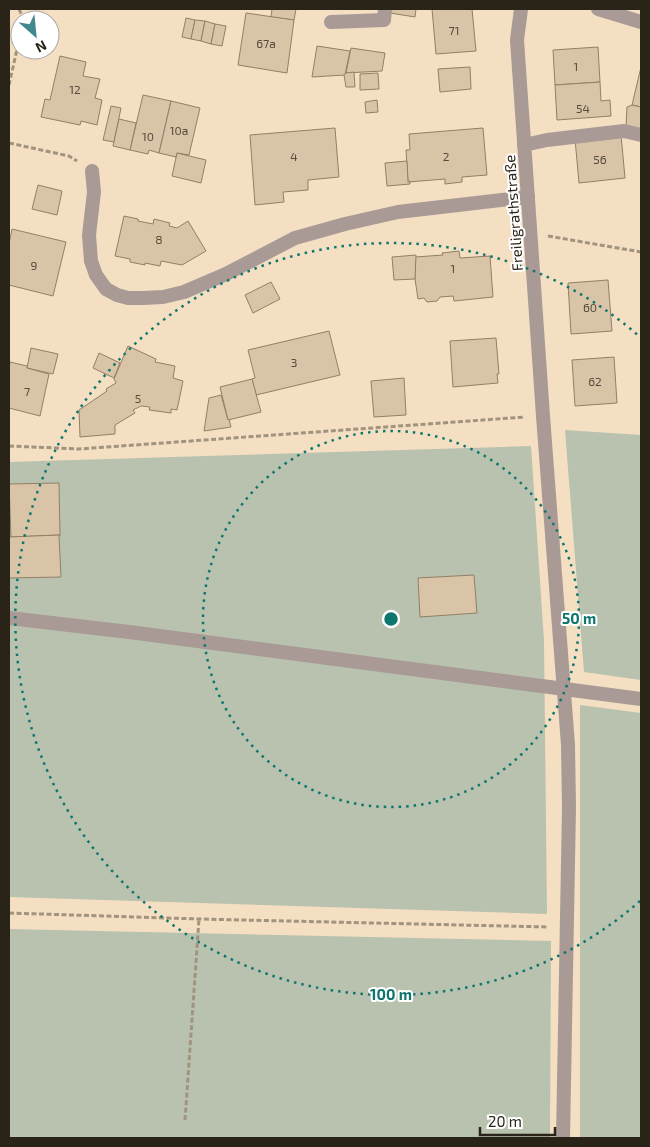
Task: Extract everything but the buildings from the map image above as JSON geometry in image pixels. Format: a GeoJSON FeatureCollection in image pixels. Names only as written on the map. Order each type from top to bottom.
{"type":"FeatureCollection","features":[{"type":"Feature","properties":{"kind":"street"},"geometry":{"type":"LineString","coordinates":[[331,22],[384,20],[385,9]]}},
{"type":"Feature","properties":{"kind":"street","name":"Freiligrathstraße"},"geometry":{"type":"LineString","coordinates":[[521,9],[517,40],[568,745],[569,807],[563,1138]]}},
{"type":"Feature","properties":{"kind":"street"},"geometry":{"type":"LineString","coordinates":[[598,9],[641,22]]}},
{"type":"Feature","properties":{"kind":"street"},"geometry":{"type":"LineString","coordinates":[[524,145],[547,140],[624,131],[641,135]]}},
{"type":"Feature","properties":{"kind":"street"},"geometry":{"type":"LineString","coordinates":[[92,172],[94,192],[89,235],[91,261],[96,275],[106,289],[128,298],[163,296],[184,292],[226,274],[295,238],[345,224],[398,212],[528,197]]}},
{"type":"Feature","properties":{"kind":"street"},"geometry":{"type":"LineString","coordinates":[[9,618],[641,699]]}},
{"type":"Feature","properties":{"kind":"path"},"geometry":{"type":"LineString","coordinates":[[9,85],[15,60]]}},
{"type":"Feature","properties":{"kind":"path"},"geometry":{"type":"LineString","coordinates":[[9,143],[69,156],[92,172]]}},
{"type":"Feature","properties":{"kind":"path"},"geometry":{"type":"LineString","coordinates":[[530,233],[641,252]]}},
{"type":"Feature","properties":{"kind":"path"},"geometry":{"type":"LineString","coordinates":[[9,446],[79,449],[543,416]]}},
{"type":"Feature","properties":{"kind":"path"},"geometry":{"type":"LineString","coordinates":[[9,913],[566,928]]}},
{"type":"Feature","properties":{"kind":"path"},"geometry":{"type":"LineString","coordinates":[[185,1120],[199,919]]}},
{"type":"Feature","properties":{"kind":"green space"},"geometry":{"type":"Polygon","coordinates":[[[565,430],[641,435],[641,680],[584,672],[565,430]]]}},
{"type":"Feature","properties":{"kind":"green space"},"geometry":{"type":"Polygon","coordinates":[[[531,446],[544,641],[547,914],[9,897],[9,462],[531,446]]]}},
{"type":"Feature","properties":{"kind":"green space"},"geometry":{"type":"Polygon","coordinates":[[[580,705],[641,713],[641,1138],[580,1138],[580,705]]]}},
{"type":"Feature","properties":{"kind":"green space"},"geometry":{"type":"Polygon","coordinates":[[[9,929],[551,941],[550,1138],[9,1138],[9,929]]]}}]}
